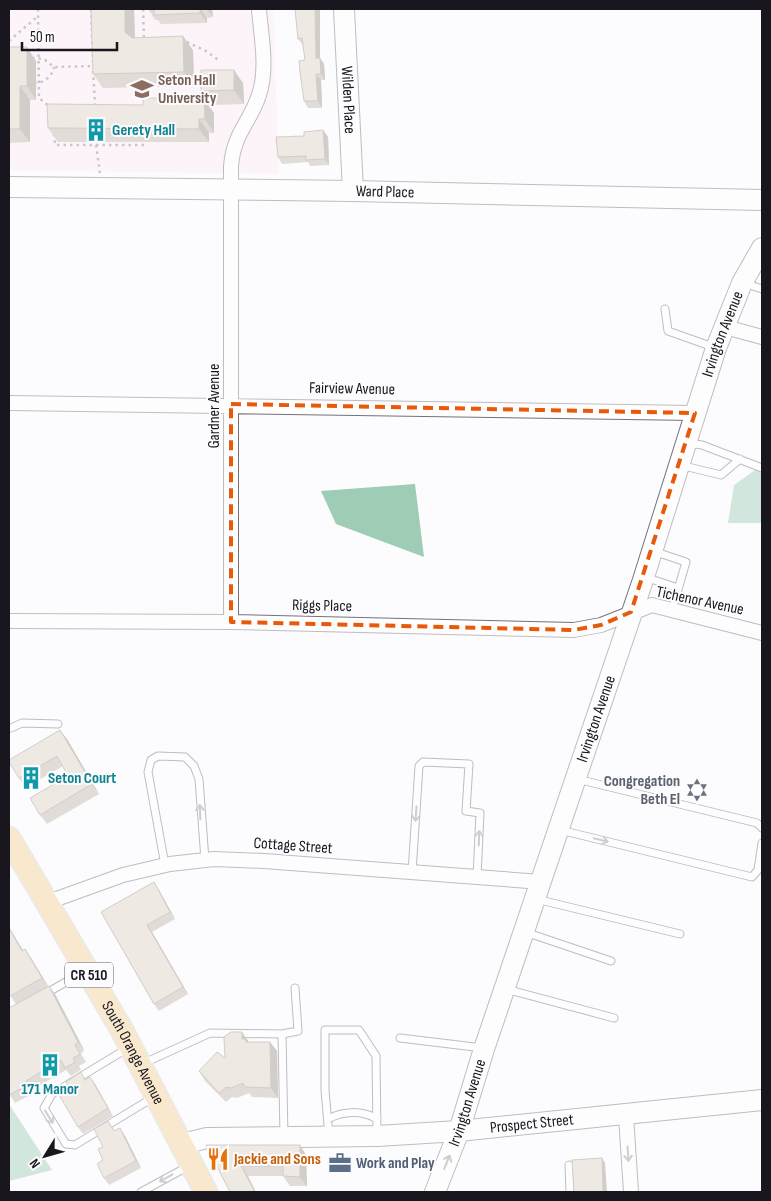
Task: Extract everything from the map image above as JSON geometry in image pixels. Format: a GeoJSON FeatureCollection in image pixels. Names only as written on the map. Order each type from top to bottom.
{"type":"FeatureCollection","features":[{"type":"Feature","properties":{"kind":"main road","name":"Wilden Place"},"geometry":{"type":"LineString","coordinates":[[344,9],[353,190]]}},
{"type":"Feature","properties":{"kind":"main road","name":"Ward Place"},"geometry":{"type":"LineString","coordinates":[[9,187],[353,190],[762,200]]}},
{"type":"Feature","properties":{"kind":"main road","name":"Irvington Avenue"},"geometry":{"type":"LineString","coordinates":[[435,1192],[459,1131],[484,1048],[506,989],[577,779],[687,443],[716,348],[742,282],[762,248]]}},
{"type":"Feature","properties":{"kind":"main road","name":"South Orange Avenue"},"geometry":{"type":"LineString","coordinates":[[10,844],[48,902],[136,1056],[206,1192]]}},
{"type":"Feature","properties":{"kind":"main road","name":"Prospect Street"},"geometry":{"type":"LineString","coordinates":[[182,1144],[198,1138],[284,1137],[328,1128],[459,1131],[626,1116],[762,1100]]}},
{"type":"Feature","properties":{"kind":"street","name":"Gardner Avenue"},"geometry":{"type":"LineString","coordinates":[[231,622],[232,151],[236,138],[257,101],[262,85],[264,74],[259,9]]}},
{"type":"Feature","properties":{"kind":"street"},"geometry":{"type":"LineString","coordinates":[[725,327],[762,337]]}},
{"type":"Feature","properties":{"kind":"street","name":"Fairview Avenue"},"geometry":{"type":"LineString","coordinates":[[9,403],[231,404],[695,413]]}},
{"type":"Feature","properties":{"kind":"street","name":"Tichenor Avenue"},"geometry":{"type":"LineString","coordinates":[[631,612],[652,605],[762,633]]}},
{"type":"Feature","properties":{"kind":"street","name":"Riggs Place"},"geometry":{"type":"LineString","coordinates":[[9,621],[231,622],[574,630],[601,625],[631,612]]}},
{"type":"Feature","properties":{"kind":"street","name":"Cottage Street"},"geometry":{"type":"LineString","coordinates":[[48,902],[123,875],[166,865],[205,860],[264,860],[477,877],[539,890]]}},
{"type":"Feature","properties":{"kind":"street"},"geometry":{"type":"LineString","coordinates":[[626,1116],[631,1192]]}},
{"type":"Feature","properties":{"kind":"lane"},"geometry":{"type":"LineString","coordinates":[[742,282],[762,289]]}},
{"type":"Feature","properties":{"kind":"lane"},"geometry":{"type":"LineString","coordinates":[[665,310],[668,331],[716,348]]}},
{"type":"Feature","properties":{"kind":"lane"},"geometry":{"type":"LineString","coordinates":[[687,443],[702,445],[762,468]]}},
{"type":"Feature","properties":{"kind":"lane"},"geometry":{"type":"LineString","coordinates":[[679,465],[720,475],[740,459]]}},
{"type":"Feature","properties":{"kind":"lane"},"geometry":{"type":"LineString","coordinates":[[652,550],[686,562],[672,610]]}},
{"type":"Feature","properties":{"kind":"lane"},"geometry":{"type":"LineString","coordinates":[[644,576],[678,588]]}},
{"type":"Feature","properties":{"kind":"lane"},"geometry":{"type":"LineString","coordinates":[[10,727],[22,723],[58,724]]}},
{"type":"Feature","properties":{"kind":"lane"},"geometry":{"type":"LineString","coordinates":[[166,865],[148,772],[151,760],[158,756],[185,757],[194,766],[199,779],[205,860]]}},
{"type":"Feature","properties":{"kind":"lane"},"geometry":{"type":"LineString","coordinates":[[412,872],[419,766],[423,762],[469,764],[466,811],[480,813],[477,877]]}},
{"type":"Feature","properties":{"kind":"lane"},"geometry":{"type":"LineString","coordinates":[[577,779],[757,823],[762,828]]}},
{"type":"Feature","properties":{"kind":"lane"},"geometry":{"type":"LineString","coordinates":[[559,830],[752,877],[756,874],[762,843]]}},
{"type":"Feature","properties":{"kind":"lane"},"geometry":{"type":"LineString","coordinates":[[539,890],[680,934]]}},
{"type":"Feature","properties":{"kind":"lane"},"geometry":{"type":"LineString","coordinates":[[524,932],[611,961]]}},
{"type":"Feature","properties":{"kind":"lane"},"geometry":{"type":"LineString","coordinates":[[40,997],[86,970]]}},
{"type":"Feature","properties":{"kind":"lane"},"geometry":{"type":"LineString","coordinates":[[156,1096],[129,1110],[87,1140],[75,1145],[66,1144],[44,1108],[52,1094],[136,1056],[210,1033],[282,1034],[298,1031],[296,988]]}},
{"type":"Feature","properties":{"kind":"lane"},"geometry":{"type":"LineString","coordinates":[[506,989],[614,1018]]}},
{"type":"Feature","properties":{"kind":"lane"},"geometry":{"type":"LineString","coordinates":[[328,1128],[325,1030],[359,1030],[376,1056],[377,1128]]}},
{"type":"Feature","properties":{"kind":"lane"},"geometry":{"type":"LineString","coordinates":[[282,1034],[284,1137]]}},
{"type":"Feature","properties":{"kind":"lane"},"geometry":{"type":"LineString","coordinates":[[400,1038],[484,1048]]}},
{"type":"Feature","properties":{"kind":"lane"},"geometry":{"type":"LineString","coordinates":[[141,1192],[192,1164]]}},
{"type":"Feature","properties":{"kind":"lane"},"geometry":{"type":"LineString","coordinates":[[569,1165],[570,1192]]}},
{"type":"Feature","properties":{"kind":"path"},"geometry":{"type":"LineString","coordinates":[[38,9],[39,98],[54,110]]}},
{"type":"Feature","properties":{"kind":"path"},"geometry":{"type":"LineString","coordinates":[[91,9],[95,104]]}},
{"type":"Feature","properties":{"kind":"path"},"geometry":{"type":"LineString","coordinates":[[143,9],[145,42]]}},
{"type":"Feature","properties":{"kind":"path"},"geometry":{"type":"LineString","coordinates":[[9,41],[38,16]]}},
{"type":"Feature","properties":{"kind":"path"},"geometry":{"type":"LineString","coordinates":[[185,41],[206,51],[220,62]]}},
{"type":"Feature","properties":{"kind":"path"},"geometry":{"type":"LineString","coordinates":[[24,58],[39,58],[49,62],[54,67],[102,66]]}},
{"type":"Feature","properties":{"kind":"path"},"geometry":{"type":"LineString","coordinates":[[34,83],[39,83],[48,78],[54,67]]}},
{"type":"Feature","properties":{"kind":"path"},"geometry":{"type":"LineString","coordinates":[[54,128],[55,145],[146,145]]}},
{"type":"Feature","properties":{"kind":"path"},"geometry":{"type":"LineString","coordinates":[[96,145],[100,160],[100,178]]}},
{"type":"Feature","properties":{"kind":"highlighted area"},"geometry":{"type":"Polygon","coordinates":[[[231,404],[695,413],[631,612],[601,625],[574,630],[231,622],[231,404]]]}},
{"type":"Feature","properties":{"kind":"shaded area","name":"Seton Hall University"},"geometry":{"type":"Polygon","coordinates":[[[9,9],[273,9],[279,174],[9,170],[9,9]]]}},
{"type":"Feature","properties":{"kind":"green space"},"geometry":{"type":"Polygon","coordinates":[[[762,465],[762,523],[728,523],[734,485],[762,465]]]}},
{"type":"Feature","properties":{"kind":"green space"},"geometry":{"type":"Polygon","coordinates":[[[415,484],[424,557],[336,524],[321,491],[415,484]]]}},
{"type":"Feature","properties":{"kind":"green space"},"geometry":{"type":"Polygon","coordinates":[[[9,1104],[52,1170],[9,1181],[9,1104]]]}},
{"type":"Feature","properties":{"kind":"building"},"geometry":{"type":"Polygon","coordinates":[[[91,9],[125,9],[125,32],[132,38],[183,36],[184,72],[93,74],[91,9]]]}},
{"type":"Feature","properties":{"kind":"building"},"geometry":{"type":"Polygon","coordinates":[[[149,9],[200,9],[200,13],[154,15],[154,10],[149,9]]]}},
{"type":"Feature","properties":{"kind":"building"},"geometry":{"type":"Polygon","coordinates":[[[295,9],[315,9],[316,58],[320,58],[321,74],[316,74],[318,101],[304,101],[299,61],[305,60],[302,38],[298,39],[295,9]]]}},
{"type":"Feature","properties":{"kind":"building"},"geometry":{"type":"Polygon","coordinates":[[[9,47],[27,47],[27,86],[20,86],[20,129],[9,129],[9,47]]]}},
{"type":"Feature","properties":{"kind":"building"},"geometry":{"type":"Polygon","coordinates":[[[201,70],[234,70],[234,90],[201,91],[201,70]]]}},
{"type":"Feature","properties":{"kind":"building"},"geometry":{"type":"Polygon","coordinates":[[[143,98],[204,99],[205,119],[199,119],[199,129],[48,128],[47,104],[143,105],[143,98]]]}},
{"type":"Feature","properties":{"kind":"building"},"geometry":{"type":"Polygon","coordinates":[[[323,130],[325,159],[306,160],[306,156],[278,157],[276,137],[304,136],[304,132],[323,130]]]}},
{"type":"Feature","properties":{"kind":"building"},"geometry":{"type":"Polygon","coordinates":[[[60,730],[92,784],[40,815],[30,798],[68,776],[57,756],[19,778],[9,760],[60,730]]]}},
{"type":"Feature","properties":{"kind":"building"},"geometry":{"type":"Polygon","coordinates":[[[154,882],[170,912],[147,925],[183,987],[154,1004],[101,912],[154,882]]]}},
{"type":"Feature","properties":{"kind":"building"},"geometry":{"type":"Polygon","coordinates":[[[9,928],[22,951],[25,949],[42,978],[10,996],[9,994],[9,928]]]}},
{"type":"Feature","properties":{"kind":"building"},"geometry":{"type":"Polygon","coordinates":[[[49,986],[78,1042],[75,1045],[80,1054],[73,1058],[75,1062],[65,1068],[61,1060],[26,1081],[28,1085],[9,1095],[9,1008],[49,986]]]}},
{"type":"Feature","properties":{"kind":"building"},"geometry":{"type":"Polygon","coordinates":[[[231,1032],[242,1032],[242,1039],[246,1039],[246,1042],[270,1042],[271,1088],[245,1087],[243,1083],[231,1088],[226,1087],[219,1093],[199,1071],[217,1052],[225,1058],[224,1037],[231,1032]]]}},
{"type":"Feature","properties":{"kind":"building"},"geometry":{"type":"Polygon","coordinates":[[[81,1072],[85,1080],[90,1077],[108,1108],[78,1127],[59,1095],[70,1089],[66,1082],[81,1072]]]}},
{"type":"Feature","properties":{"kind":"building"},"geometry":{"type":"Polygon","coordinates":[[[108,1121],[114,1131],[120,1128],[136,1161],[104,1178],[98,1166],[98,1163],[103,1160],[98,1149],[103,1147],[94,1129],[108,1121]]]}},
{"type":"Feature","properties":{"kind":"building"},"geometry":{"type":"Polygon","coordinates":[[[206,1145],[300,1145],[300,1177],[283,1176],[283,1166],[241,1166],[255,1192],[230,1192],[206,1145]]]}},
{"type":"Feature","properties":{"kind":"building"},"geometry":{"type":"Polygon","coordinates":[[[602,1158],[603,1192],[574,1192],[572,1160],[602,1158]]]}},
{"type":"Feature","properties":{"kind":"place","name":"Seton Hall University"},"geometry":{"type":"Point","coordinates":[142,89]}},
{"type":"Feature","properties":{"kind":"place","name":"Gerety Hall"},"geometry":{"type":"Point","coordinates":[96,130]}},
{"type":"Feature","properties":{"kind":"place","name":"Seton Court"},"geometry":{"type":"Point","coordinates":[31,778]}},
{"type":"Feature","properties":{"kind":"place","name":"Congregation Beth El"},"geometry":{"type":"Point","coordinates":[697,790]}},
{"type":"Feature","properties":{"kind":"place","name":"171 Manor"},"geometry":{"type":"Point","coordinates":[50,1065]}},
{"type":"Feature","properties":{"kind":"place","name":"Jackie and Sons"},"geometry":{"type":"Point","coordinates":[218,1159]}},
{"type":"Feature","properties":{"kind":"place","name":"Work and Play"},"geometry":{"type":"Point","coordinates":[340,1163]}}]}
